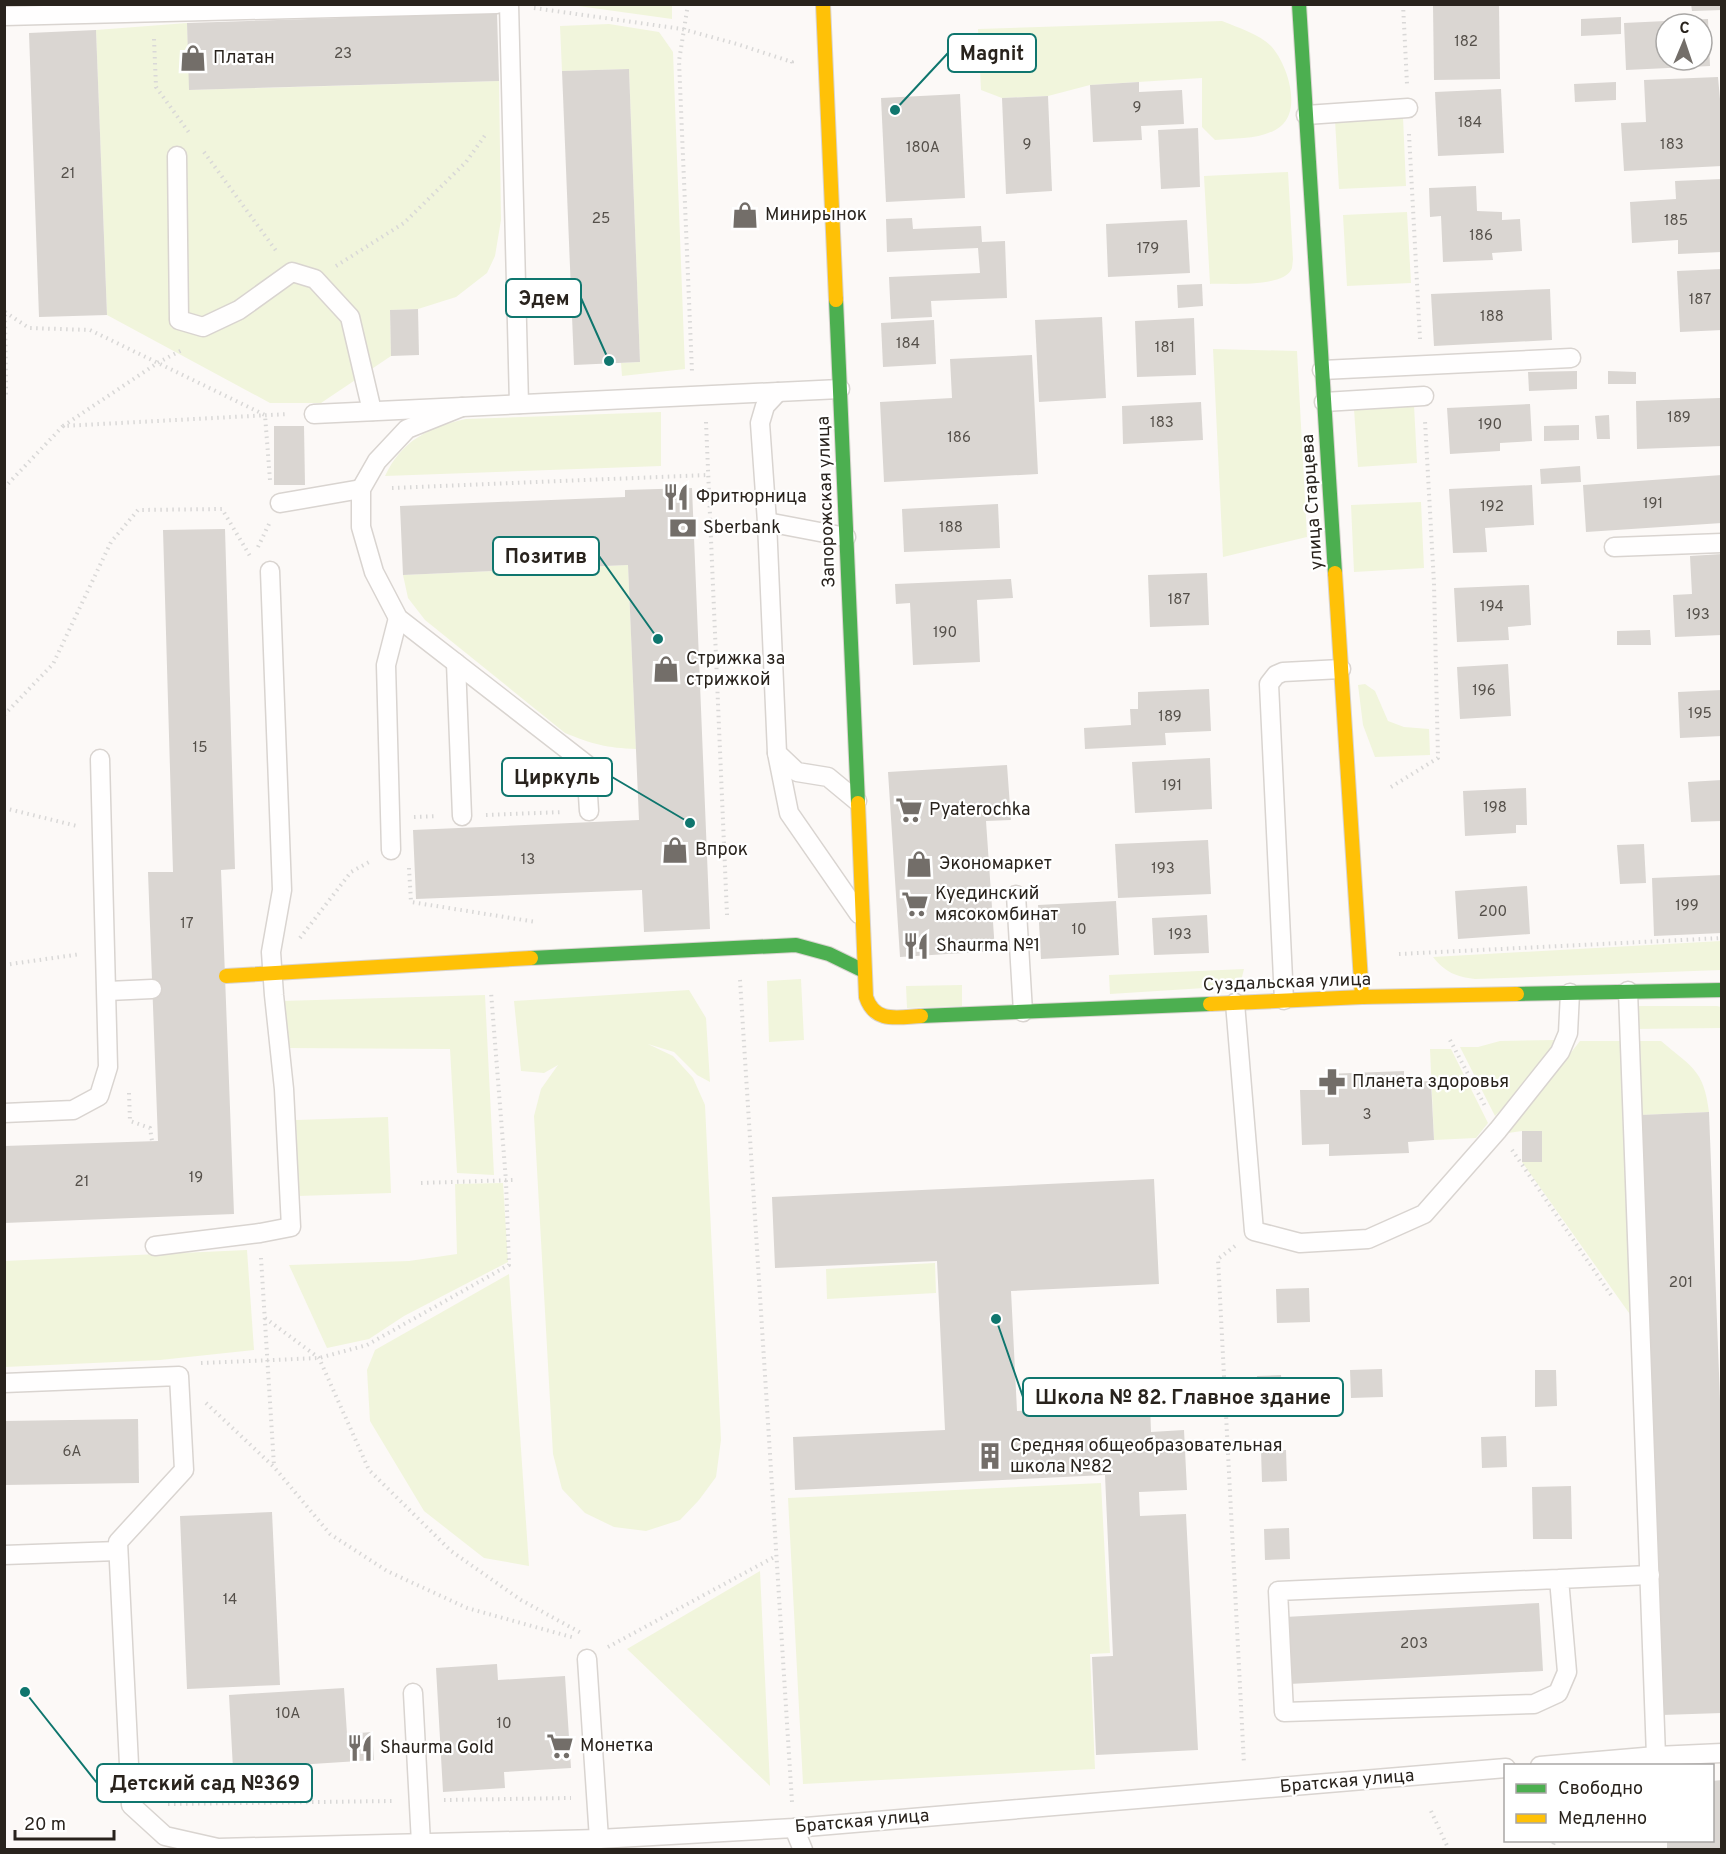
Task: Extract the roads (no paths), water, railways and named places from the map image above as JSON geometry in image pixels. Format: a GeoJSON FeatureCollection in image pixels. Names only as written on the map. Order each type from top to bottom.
{"type":"FeatureCollection","features":[{"type":"Feature","properties":{"kind":"street","name":"Запорожская улица"},"geometry":{"type":"LineString","coordinates":[[823,4],[866,997]]}},
{"type":"Feature","properties":{"kind":"street","name":"улица Старцева"},"geometry":{"type":"LineString","coordinates":[[1299,4],[1362,997]]}},
{"type":"Feature","properties":{"kind":"street"},"geometry":{"type":"LineString","coordinates":[[226,976],[639,951],[796,945],[829,954],[864,971]]}},
{"type":"Feature","properties":{"kind":"street","name":"Суздальская улица"},"geometry":{"type":"LineString","coordinates":[[866,997],[869,1008],[875,1014],[890,1017],[1362,997],[1722,990]]}},
{"type":"Feature","properties":{"kind":"lane"},"geometry":{"type":"LineString","coordinates":[[4,16],[497,4]]}},
{"type":"Feature","properties":{"kind":"lane"},"geometry":{"type":"LineString","coordinates":[[509,4],[519,405]]}},
{"type":"Feature","properties":{"kind":"lane"},"geometry":{"type":"LineString","coordinates":[[1306,115],[1408,108]]}},
{"type":"Feature","properties":{"kind":"lane"},"geometry":{"type":"LineString","coordinates":[[177,156],[179,320],[203,327],[238,310],[292,272],[315,279],[350,317],[372,411]]}},
{"type":"Feature","properties":{"kind":"lane"},"geometry":{"type":"LineString","coordinates":[[1322,370],[1570,358]]}},
{"type":"Feature","properties":{"kind":"lane"},"geometry":{"type":"LineString","coordinates":[[314,414],[840,389]]}},
{"type":"Feature","properties":{"kind":"lane"},"geometry":{"type":"LineString","coordinates":[[778,392],[765,406],[760,423],[767,522],[777,753],[789,813],[862,919]]}},
{"type":"Feature","properties":{"kind":"lane"},"geometry":{"type":"LineString","coordinates":[[1324,402],[1424,396]]}},
{"type":"Feature","properties":{"kind":"lane"},"geometry":{"type":"LineString","coordinates":[[462,407],[407,429],[377,461],[362,489],[361,527],[374,572],[398,618],[586,764],[589,811]]}},
{"type":"Feature","properties":{"kind":"lane"},"geometry":{"type":"LineString","coordinates":[[280,503],[362,489]]}},
{"type":"Feature","properties":{"kind":"lane"},"geometry":{"type":"LineString","coordinates":[[767,522],[846,537]]}},
{"type":"Feature","properties":{"kind":"lane"},"geometry":{"type":"LineString","coordinates":[[1614,548],[1722,543]]}},
{"type":"Feature","properties":{"kind":"lane"},"geometry":{"type":"LineString","coordinates":[[155,1246],[291,1227],[284,1089],[271,952],[282,890],[262,567]]}},
{"type":"Feature","properties":{"kind":"lane"},"geometry":{"type":"LineString","coordinates":[[390,849],[386,664],[398,618]]}},
{"type":"Feature","properties":{"kind":"lane"},"geometry":{"type":"LineString","coordinates":[[456,663],[462,816]]}},
{"type":"Feature","properties":{"kind":"lane"},"geometry":{"type":"LineString","coordinates":[[1284,1000],[1269,684],[1276,675],[1283,672],[1341,669]]}},
{"type":"Feature","properties":{"kind":"lane"},"geometry":{"type":"LineString","coordinates":[[777,753],[797,772],[828,777],[857,801]]}},
{"type":"Feature","properties":{"kind":"lane"},"geometry":{"type":"LineString","coordinates":[[4,1113],[73,1110],[99,1096],[108,1067],[108,991],[100,759]]}},
{"type":"Feature","properties":{"kind":"lane"},"geometry":{"type":"LineString","coordinates":[[1016,894],[1023,1012]]}},
{"type":"Feature","properties":{"kind":"lane"},"geometry":{"type":"LineString","coordinates":[[108,991],[152,989]]}},
{"type":"Feature","properties":{"kind":"lane"},"geometry":{"type":"LineString","coordinates":[[1628,992],[1656,1756]]}},
{"type":"Feature","properties":{"kind":"lane"},"geometry":{"type":"LineString","coordinates":[[1234,1003],[1254,1231],[1300,1243],[1368,1239],[1424,1214],[1498,1130],[1553,1062],[1565,1043],[1570,993]]}},
{"type":"Feature","properties":{"kind":"lane"},"geometry":{"type":"LineString","coordinates":[[4,1383],[179,1376],[184,1470],[118,1542],[118,1551],[4,1555]]}},
{"type":"Feature","properties":{"kind":"lane","name":"Братская улица"},"geometry":{"type":"LineString","coordinates":[[118,1551],[131,1805],[165,1836],[216,1849],[599,1839],[794,1828],[1504,1768]]}},
{"type":"Feature","properties":{"kind":"lane"},"geometry":{"type":"LineString","coordinates":[[1559,1579],[1567,1672],[1558,1693],[1534,1704],[1284,1712],[1278,1592],[1559,1579],[1650,1575]]}},
{"type":"Feature","properties":{"kind":"lane"},"geometry":{"type":"LineString","coordinates":[[587,1659],[599,1839]]}},
{"type":"Feature","properties":{"kind":"lane"},"geometry":{"type":"LineString","coordinates":[[413,1692],[421,1843]]}},
{"type":"Feature","properties":{"kind":"lane"},"geometry":{"type":"LineString","coordinates":[[1563,1764],[1722,1753]]}},
{"type":"Feature","properties":{"kind":"lane"},"geometry":{"type":"LineString","coordinates":[[794,1828],[803,1850]]}},
{"type":"Feature","properties":{"kind":"place","name":"Платан"},"geometry":{"type":"Point","coordinates":[193,58]}},
{"type":"Feature","properties":{"kind":"place","name":"Magnit"},"geometry":{"type":"Point","coordinates":[895,110]}},
{"type":"Feature","properties":{"kind":"place","name":"Минирынок"},"geometry":{"type":"Point","coordinates":[745,215]}},
{"type":"Feature","properties":{"kind":"place","name":"Эдем"},"geometry":{"type":"Point","coordinates":[609,361]}},
{"type":"Feature","properties":{"kind":"place","name":"Фритюрница"},"geometry":{"type":"Point","coordinates":[676,497]}},
{"type":"Feature","properties":{"kind":"place","name":"Sberbank"},"geometry":{"type":"Point","coordinates":[683,528]}},
{"type":"Feature","properties":{"kind":"place","name":"Позитив"},"geometry":{"type":"Point","coordinates":[658,639]}},
{"type":"Feature","properties":{"kind":"place","name":"Стрижка за стрижкой"},"geometry":{"type":"Point","coordinates":[666,669]}},
{"type":"Feature","properties":{"kind":"place","name":"Pyaterochka"},"geometry":{"type":"Point","coordinates":[909,810]}},
{"type":"Feature","properties":{"kind":"place","name":"Циркуль"},"geometry":{"type":"Point","coordinates":[690,823]}},
{"type":"Feature","properties":{"kind":"place","name":"Впрок"},"geometry":{"type":"Point","coordinates":[675,850]}},
{"type":"Feature","properties":{"kind":"place","name":"Экономаркет"},"geometry":{"type":"Point","coordinates":[919,864]}},
{"type":"Feature","properties":{"kind":"place","name":"Куединский мясокомбинат"},"geometry":{"type":"Point","coordinates":[915,904]}},
{"type":"Feature","properties":{"kind":"place","name":"Shaurma №1"},"geometry":{"type":"Point","coordinates":[916,946]}},
{"type":"Feature","properties":{"kind":"place","name":"Планета здоровья"},"geometry":{"type":"Point","coordinates":[1332,1082]}},
{"type":"Feature","properties":{"kind":"place","name":"Школа № 82. Главное здание"},"geometry":{"type":"Point","coordinates":[996,1319]}},
{"type":"Feature","properties":{"kind":"place","name":"Средняя общеобразовательная школа №82"},"geometry":{"type":"Point","coordinates":[990,1456]}},
{"type":"Feature","properties":{"kind":"place","name":"Детский сад №369"},"geometry":{"type":"Point","coordinates":[25,1692]}},
{"type":"Feature","properties":{"kind":"place","name":"Монетка"},"geometry":{"type":"Point","coordinates":[560,1746]}},
{"type":"Feature","properties":{"kind":"place","name":"Shaurma Gold"},"geometry":{"type":"Point","coordinates":[360,1748]}}]}
